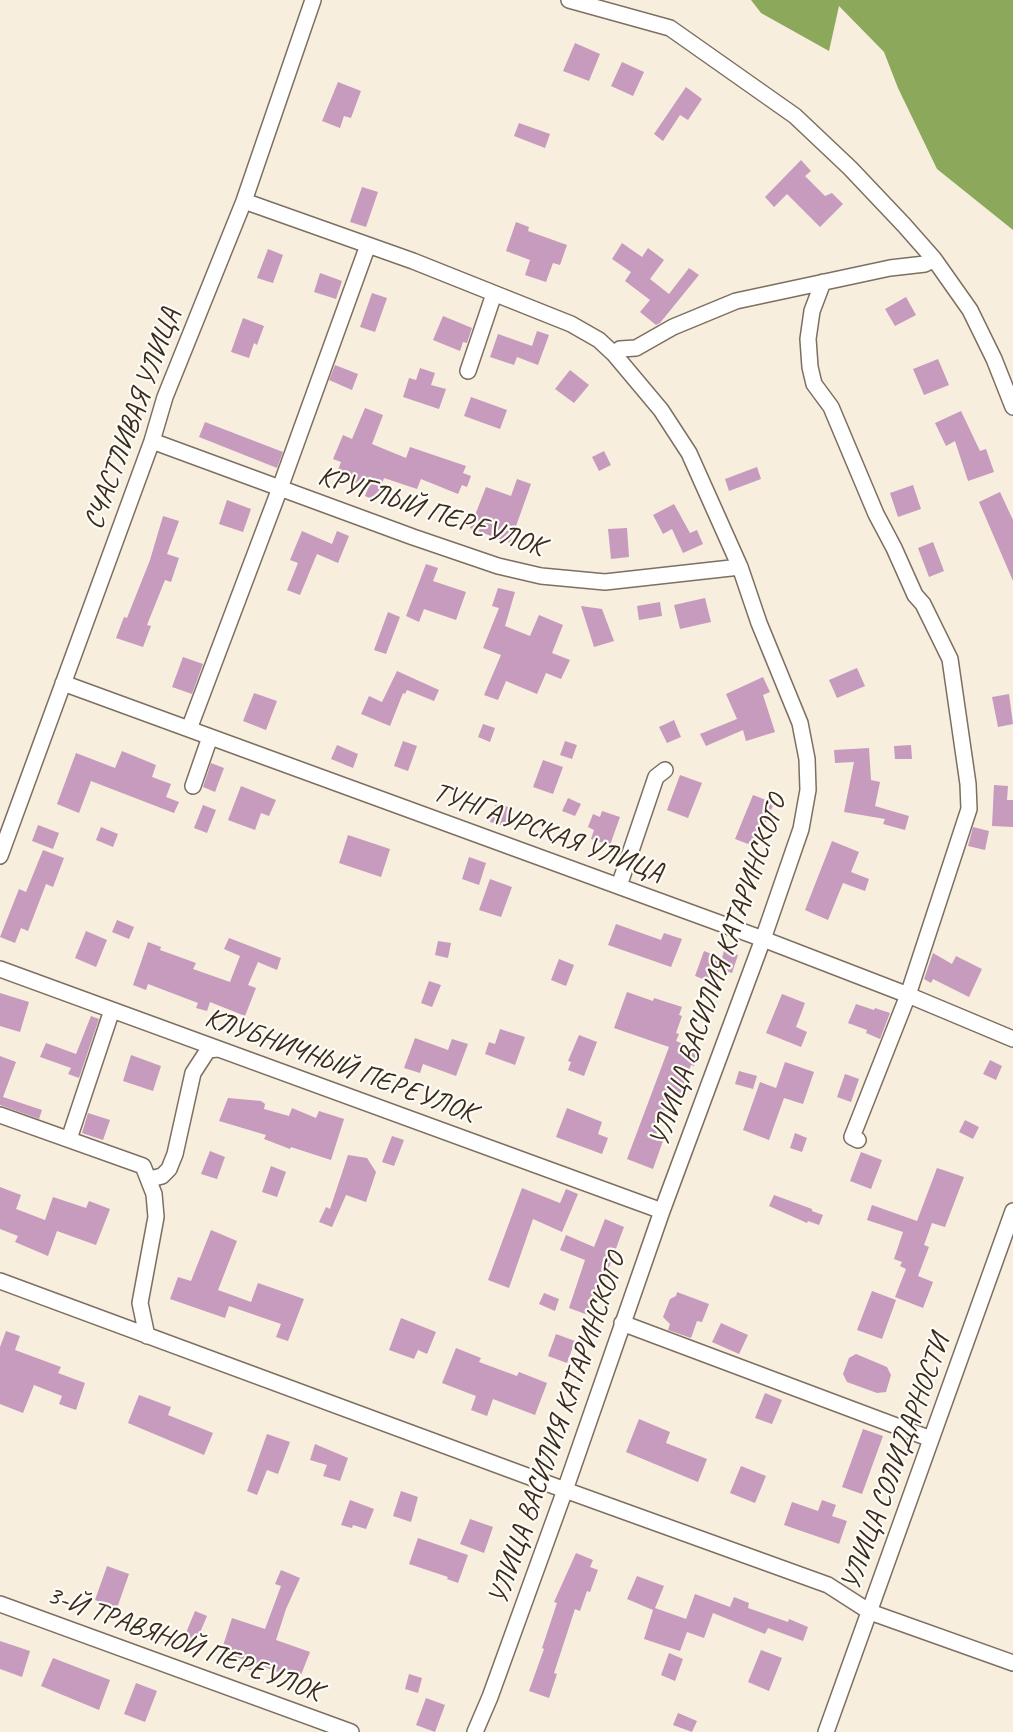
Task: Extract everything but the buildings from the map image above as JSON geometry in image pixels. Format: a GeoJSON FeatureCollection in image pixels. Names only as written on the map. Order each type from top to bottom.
{"type":"FeatureCollection","features":[{"type":"Feature","properties":{"kind":"street","name":"СЧАСТЛИВАЯ УЛИЦА"},"geometry":{"type":"LineString","coordinates":[[0,856],[152,441],[165,397],[244,201],[313,0]]}},
{"type":"Feature","properties":{"kind":"street"},"geometry":{"type":"LineString","coordinates":[[568,0],[670,28],[785,109],[850,168],[934,259],[970,310],[994,359],[1013,407]]}},
{"type":"Feature","properties":{"kind":"street","name":"УЛИЦА ВАСИЛИЯ КАТАРИНСКОГО"},"geometry":{"type":"LineString","coordinates":[[244,201],[368,245],[588,332],[614,354],[661,410],[690,453],[740,567],[759,623],[800,723],[807,759],[808,790],[801,830],[662,1211],[565,1490],[490,1697],[475,1732]]}},
{"type":"Feature","properties":{"kind":"street"},"geometry":{"type":"LineString","coordinates":[[189,729],[368,245]]}},
{"type":"Feature","properties":{"kind":"street"},"geometry":{"type":"LineString","coordinates":[[614,354],[620,349],[636,348],[673,327],[736,301],[890,268],[925,264],[934,259]]}},
{"type":"Feature","properties":{"kind":"street"},"geometry":{"type":"LineString","coordinates":[[823,282],[812,311],[808,339],[814,384],[831,407],[876,514],[915,595],[923,604],[950,659],[968,784],[969,809],[908,995],[852,1137],[858,1140]]}},
{"type":"Feature","properties":{"kind":"street"},"geometry":{"type":"LineString","coordinates":[[468,371],[494,294]]}},
{"type":"Feature","properties":{"kind":"street","name":"КРУГЛЫЙ ПЕРЕУЛОК"},"geometry":{"type":"LineString","coordinates":[[152,441],[487,562],[541,576],[605,582],[740,567]]}},
{"type":"Feature","properties":{"kind":"street","name":"ТУНГАУРСКАЯ УЛИЦА"},"geometry":{"type":"LineString","coordinates":[[63,683],[763,939],[908,995],[1013,1040]]}},
{"type":"Feature","properties":{"kind":"street"},"geometry":{"type":"LineString","coordinates":[[193,786],[210,737]]}},
{"type":"Feature","properties":{"kind":"street"},"geometry":{"type":"LineString","coordinates":[[620,886],[656,777],[665,770]]}},
{"type":"Feature","properties":{"kind":"street","name":"КЛУБНИЧНЫЙ ПЕРЕУЛОК"},"geometry":{"type":"LineString","coordinates":[[0,969],[662,1211]]}},
{"type":"Feature","properties":{"kind":"street"},"geometry":{"type":"LineString","coordinates":[[69,1139],[112,1010]]}},
{"type":"Feature","properties":{"kind":"street"},"geometry":{"type":"LineString","coordinates":[[150,1179],[162,1176],[169,1169],[175,1154],[193,1073],[208,1050],[218,1049]]}},
{"type":"Feature","properties":{"kind":"street"},"geometry":{"type":"LineString","coordinates":[[0,1115],[143,1166],[154,1194],[156,1217],[140,1304],[147,1336]]}},
{"type":"Feature","properties":{"kind":"street","name":"УЛИЦА СОЛИДАРНОСТИ"},"geometry":{"type":"LineString","coordinates":[[826,1732],[1013,1211]]}},
{"type":"Feature","properties":{"kind":"street"},"geometry":{"type":"LineString","coordinates":[[0,1281],[828,1585],[870,1611],[1013,1663]]}},
{"type":"Feature","properties":{"kind":"street"},"geometry":{"type":"LineString","coordinates":[[622,1323],[932,1439]]}},
{"type":"Feature","properties":{"kind":"street","name":"3-Й ТРАВЯНОЙ ПЕРЕУЛОК"},"geometry":{"type":"LineString","coordinates":[[0,1604],[351,1732]]}},
{"type":"Feature","properties":{"kind":"green space"},"geometry":{"type":"Polygon","coordinates":[[[751,0],[1013,0],[1013,230],[937,169],[898,88],[884,52],[839,6],[829,51],[761,13],[751,0]]]}}]}
